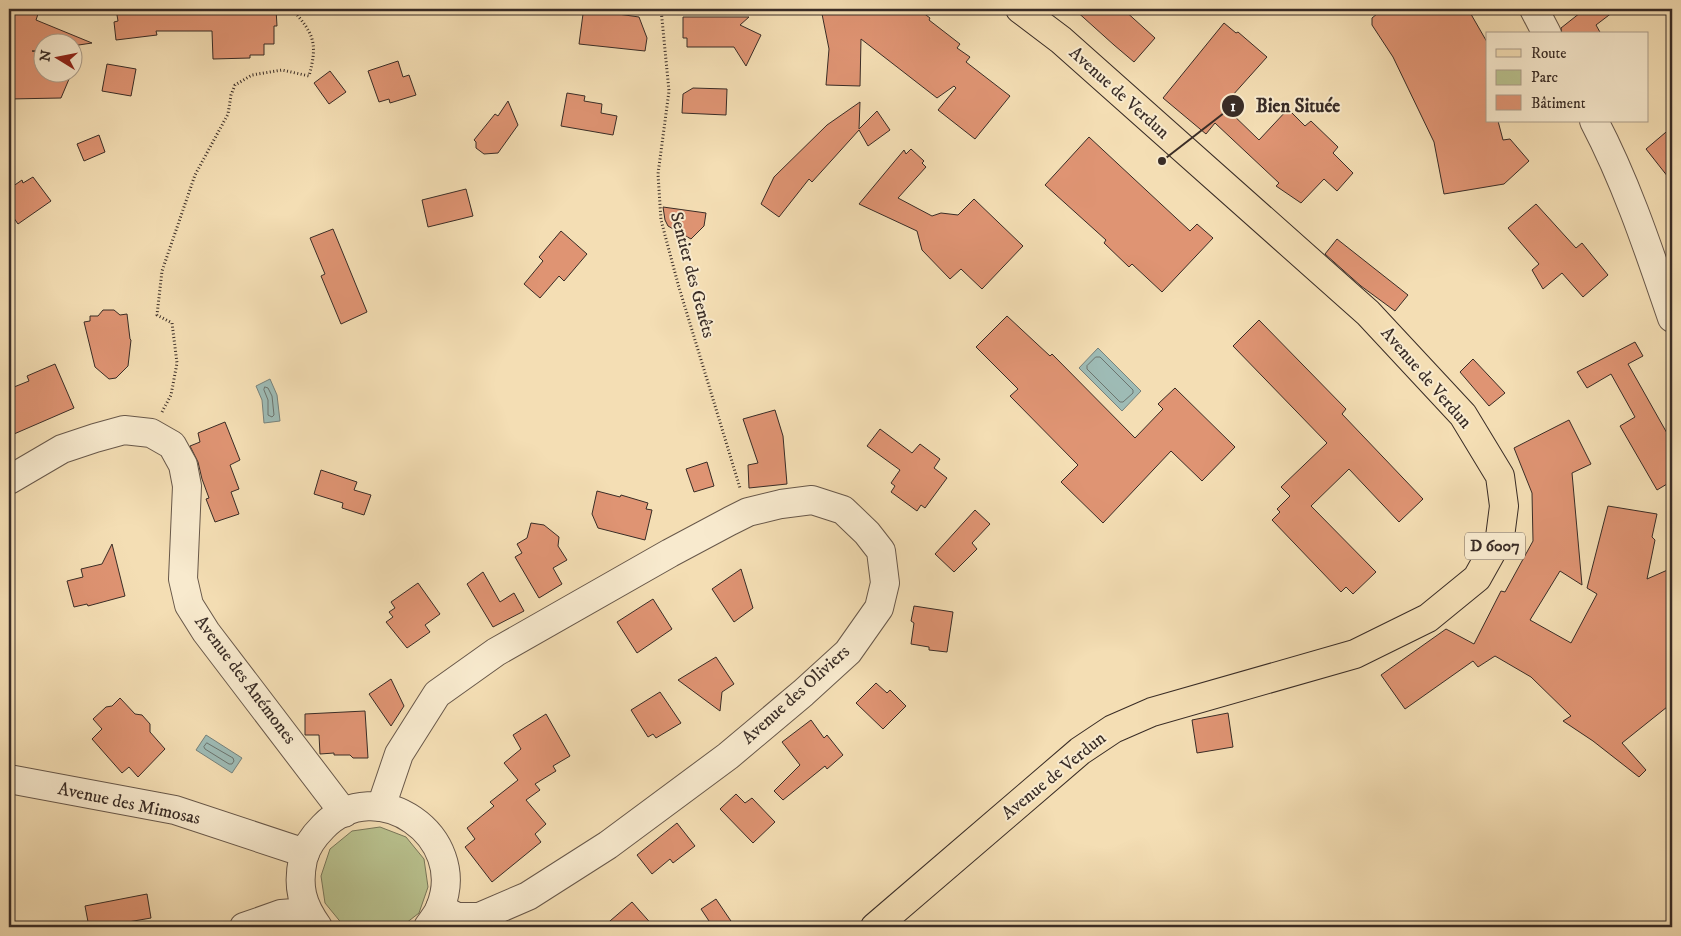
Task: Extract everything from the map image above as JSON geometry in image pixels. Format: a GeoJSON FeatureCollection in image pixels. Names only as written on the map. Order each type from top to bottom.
{"type":"FeatureCollection","features":[{"type":"Feature","properties":{"kind":"main road","name":"Avenue de Verdun"},"geometry":{"type":"LineString","coordinates":[[875,927],[1080,751],[1113,729],[1152,712],[1355,654],[1428,618],[1477,578],[1500,537],[1504,506],[1500,476],[1463,414],[1368,313],[1061,40],[1020,9]]}},
{"type":"Feature","properties":{"kind":"street"},"geometry":{"type":"LineString","coordinates":[[1534,9],[1546,32]]}},
{"type":"Feature","properties":{"kind":"street"},"geometry":{"type":"LineString","coordinates":[[1595,122],[1608,148],[1639,222],[1672,318]]}},
{"type":"Feature","properties":{"kind":"street","name":"Avenue des Anémones"},"geometry":{"type":"LineString","coordinates":[[9,480],[62,448],[124,430],[151,434],[172,445],[184,465],[187,486],[183,579],[189,605],[206,632],[344,812]]}},
{"type":"Feature","properties":{"kind":"street","name":"Avenue des Oliviers"},"geometry":{"type":"LineString","coordinates":[[381,807],[399,754],[437,694],[496,652],[670,553],[748,512],[781,504],[812,500],[843,510],[867,533],[881,552],[885,583],[879,608],[848,652],[804,693],[728,756],[608,845],[528,896],[480,917],[434,918]]}},
{"type":"Feature","properties":{"kind":"street","name":"Avenue des Mimosas"},"geometry":{"type":"LineString","coordinates":[[9,779],[175,810],[305,853]]}},
{"type":"Feature","properties":{"kind":"street"},"geometry":{"type":"LineString","coordinates":[[313,920],[301,893],[300,873],[305,853],[314,836],[328,822],[344,812],[362,807],[381,807],[402,813],[421,825],[436,842],[444,864],[446,886],[434,918]]}},
{"type":"Feature","properties":{"kind":"street"},"geometry":{"type":"LineString","coordinates":[[244,927],[281,914],[313,920]]}},
{"type":"Feature","properties":{"kind":"path"},"geometry":{"type":"LineString","coordinates":[[151,434],[172,395],[177,363],[172,323],[157,315],[162,271],[195,175],[228,114],[231,95],[235,85],[252,75],[282,70],[309,76],[314,60],[313,38],[303,21],[292,9]]}},
{"type":"Feature","properties":{"kind":"path","name":"Sentier des Genêts"},"geometry":{"type":"LineString","coordinates":[[661,9],[669,90],[658,174],[661,220],[678,284],[748,512]]}},
{"type":"Feature","properties":{"kind":"green space"},"geometry":{"type":"Polygon","coordinates":[[[380,827],[406,837],[424,859],[428,887],[419,913],[401,927],[348,927],[343,925],[325,903],[321,876],[330,849],[352,831],[380,827]]]}},
{"type":"Feature","properties":{"kind":"water"},"geometry":{"type":"Polygon","coordinates":[[[1098,348],[1141,391],[1122,411],[1079,368],[1098,348]]]}},
{"type":"Feature","properties":{"kind":"water"},"geometry":{"type":"Polygon","coordinates":[[[270,379],[277,395],[280,421],[264,423],[262,400],[256,386],[270,379]]]}},
{"type":"Feature","properties":{"kind":"water"},"geometry":{"type":"Polygon","coordinates":[[[206,735],[242,758],[232,773],[196,750],[206,735]]]}},
{"type":"Feature","properties":{"kind":"building"},"geometry":{"type":"Polygon","coordinates":[[[9,9],[25,9],[38,14],[36,20],[65,32],[32,32],[32,82],[68,82],[61,98],[9,99],[9,9]]]}},
{"type":"Feature","properties":{"kind":"building"},"geometry":{"type":"Polygon","coordinates":[[[116,9],[276,9],[277,26],[274,26],[274,44],[264,44],[264,55],[250,55],[250,58],[213,59],[212,31],[156,31],[157,35],[116,40],[114,22],[118,21],[116,9]]]}},
{"type":"Feature","properties":{"kind":"building"},"geometry":{"type":"Polygon","coordinates":[[[821,9],[918,9],[960,44],[957,48],[970,57],[966,62],[1010,96],[975,139],[938,110],[956,88],[954,86],[937,98],[861,39],[860,86],[826,85],[829,49],[821,9]]]}},
{"type":"Feature","properties":{"kind":"building"},"geometry":{"type":"Polygon","coordinates":[[[1074,9],[1123,9],[1155,38],[1134,62],[1074,9]]]}},
{"type":"Feature","properties":{"kind":"building"},"geometry":{"type":"Polygon","coordinates":[[[1383,9],[1468,9],[1486,40],[1486,122],[1498,122],[1503,140],[1510,139],[1529,161],[1504,184],[1444,194],[1434,142],[1393,57],[1372,25],[1372,18],[1383,9]]]}},
{"type":"Feature","properties":{"kind":"building"},"geometry":{"type":"Polygon","coordinates":[[[1585,9],[1617,9],[1596,25],[1600,32],[1562,32],[1561,28],[1585,9]]]}},
{"type":"Feature","properties":{"kind":"building"},"geometry":{"type":"Polygon","coordinates":[[[604,12],[639,17],[647,38],[645,51],[579,44],[583,14],[604,12]]]}},
{"type":"Feature","properties":{"kind":"building"},"geometry":{"type":"Polygon","coordinates":[[[683,17],[749,17],[740,25],[761,35],[746,66],[734,47],[687,47],[687,38],[683,38],[683,17]]]}},
{"type":"Feature","properties":{"kind":"building"},"geometry":{"type":"Polygon","coordinates":[[[1224,23],[1236,33],[1238,32],[1267,57],[1232,96],[1235,99],[1227,109],[1259,140],[1288,109],[1305,126],[1311,121],[1338,147],[1333,153],[1353,173],[1337,191],[1324,179],[1301,203],[1276,186],[1279,183],[1215,123],[1206,134],[1163,98],[1224,23]]]}},
{"type":"Feature","properties":{"kind":"building"},"geometry":{"type":"Polygon","coordinates":[[[82,39],[92,43],[82,44],[82,39]]]}},
{"type":"Feature","properties":{"kind":"building"},"geometry":{"type":"Polygon","coordinates":[[[398,61],[403,77],[409,75],[416,95],[390,103],[389,99],[379,102],[368,71],[398,61]]]}},
{"type":"Feature","properties":{"kind":"building"},"geometry":{"type":"Polygon","coordinates":[[[107,64],[136,69],[131,96],[102,91],[107,64]]]}},
{"type":"Feature","properties":{"kind":"building"},"geometry":{"type":"Polygon","coordinates":[[[330,71],[346,92],[329,104],[314,83],[330,71]]]}},
{"type":"Feature","properties":{"kind":"building"},"geometry":{"type":"Polygon","coordinates":[[[693,88],[727,89],[726,115],[682,113],[683,94],[693,88]]]}},
{"type":"Feature","properties":{"kind":"building"},"geometry":{"type":"Polygon","coordinates":[[[567,93],[585,96],[584,101],[602,104],[601,113],[617,116],[613,135],[561,126],[567,93]]]}},
{"type":"Feature","properties":{"kind":"building"},"geometry":{"type":"Polygon","coordinates":[[[508,101],[518,125],[498,153],[484,154],[476,148],[474,140],[495,114],[498,116],[508,101]]]}},
{"type":"Feature","properties":{"kind":"building"},"geometry":{"type":"Polygon","coordinates":[[[860,102],[859,129],[877,111],[890,130],[868,146],[859,130],[812,182],[809,179],[779,217],[761,204],[774,177],[827,125],[860,102]]]}},
{"type":"Feature","properties":{"kind":"building"},"geometry":{"type":"Polygon","coordinates":[[[1672,127],[1672,182],[1646,149],[1672,127]]]}},
{"type":"Feature","properties":{"kind":"building"},"geometry":{"type":"Polygon","coordinates":[[[99,135],[105,152],[84,161],[77,144],[99,135]]]}},
{"type":"Feature","properties":{"kind":"building"},"geometry":{"type":"Polygon","coordinates":[[[1089,137],[1190,231],[1197,224],[1213,238],[1162,292],[1132,264],[1129,267],[1104,243],[1106,240],[1045,185],[1089,137]]]}},
{"type":"Feature","properties":{"kind":"building"},"geometry":{"type":"Polygon","coordinates":[[[911,149],[924,161],[922,163],[926,167],[898,198],[932,216],[941,213],[958,215],[974,199],[1023,246],[982,289],[961,269],[950,279],[922,250],[917,231],[859,204],[904,150],[906,154],[911,149]]]}},
{"type":"Feature","properties":{"kind":"building"},"geometry":{"type":"Polygon","coordinates":[[[33,177],[51,201],[18,224],[9,211],[9,189],[22,180],[23,183],[33,177]]]}},
{"type":"Feature","properties":{"kind":"building"},"geometry":{"type":"Polygon","coordinates":[[[466,189],[473,216],[428,227],[422,200],[466,189]]]}},
{"type":"Feature","properties":{"kind":"building"},"geometry":{"type":"Polygon","coordinates":[[[1536,204],[1576,248],[1582,243],[1608,275],[1583,297],[1562,273],[1543,289],[1532,270],[1539,264],[1508,228],[1536,204]]]}},
{"type":"Feature","properties":{"kind":"building"},"geometry":{"type":"Polygon","coordinates":[[[663,207],[706,213],[704,226],[691,239],[668,226],[663,207]]]}},
{"type":"Feature","properties":{"kind":"building"},"geometry":{"type":"Polygon","coordinates":[[[333,229],[367,312],[341,324],[321,276],[325,274],[310,238],[333,229]]]}},
{"type":"Feature","properties":{"kind":"building"},"geometry":{"type":"Polygon","coordinates":[[[561,231],[587,254],[564,281],[559,276],[540,298],[524,284],[543,261],[539,257],[561,231]]]}},
{"type":"Feature","properties":{"kind":"building"},"geometry":{"type":"Polygon","coordinates":[[[1337,239],[1408,295],[1395,311],[1361,286],[1325,254],[1337,239]]]}},
{"type":"Feature","properties":{"kind":"building"},"geometry":{"type":"Polygon","coordinates":[[[103,310],[114,310],[120,315],[127,314],[131,340],[128,366],[116,378],[109,379],[95,367],[84,322],[90,321],[90,316],[98,316],[103,310]]]}},
{"type":"Feature","properties":{"kind":"building"},"geometry":{"type":"Polygon","coordinates":[[[1007,316],[1050,356],[1052,354],[1135,438],[1163,409],[1158,404],[1175,388],[1235,447],[1202,481],[1171,451],[1103,523],[1061,482],[1078,465],[1010,396],[1018,389],[976,347],[1007,316]]]}},
{"type":"Feature","properties":{"kind":"building"},"geometry":{"type":"Polygon","coordinates":[[[1259,320],[1346,409],[1342,414],[1423,499],[1399,522],[1349,469],[1311,506],[1376,572],[1353,594],[1346,587],[1341,592],[1272,520],[1280,512],[1277,509],[1290,496],[1281,487],[1327,443],[1233,346],[1259,320]]]}},
{"type":"Feature","properties":{"kind":"building"},"geometry":{"type":"Polygon","coordinates":[[[1635,342],[1643,356],[1628,364],[1672,442],[1672,481],[1657,490],[1620,426],[1635,417],[1611,374],[1587,388],[1577,372],[1635,342]]]}},
{"type":"Feature","properties":{"kind":"building"},"geometry":{"type":"Polygon","coordinates":[[[1473,359],[1505,393],[1489,406],[1460,372],[1473,359]]]}},
{"type":"Feature","properties":{"kind":"building"},"geometry":{"type":"Polygon","coordinates":[[[55,364],[74,408],[14,434],[9,422],[9,389],[29,381],[27,376],[55,364]]]}},
{"type":"Feature","properties":{"kind":"building"},"geometry":{"type":"Polygon","coordinates":[[[775,410],[783,436],[787,484],[749,488],[748,465],[758,463],[743,419],[775,410]]]}},
{"type":"Feature","properties":{"kind":"building"},"geometry":{"type":"Polygon","coordinates":[[[1569,420],[1591,464],[1572,473],[1582,585],[1560,571],[1530,620],[1571,643],[1597,594],[1587,588],[1608,506],[1657,514],[1652,537],[1655,540],[1647,579],[1672,568],[1672,703],[1622,743],[1646,770],[1639,777],[1593,741],[1563,721],[1571,716],[1531,677],[1495,656],[1478,667],[1473,661],[1405,709],[1381,675],[1446,629],[1474,644],[1501,591],[1505,592],[1533,541],[1532,493],[1514,448],[1569,420]]]}},
{"type":"Feature","properties":{"kind":"building"},"geometry":{"type":"Polygon","coordinates":[[[225,422],[240,460],[230,465],[239,489],[231,492],[239,514],[215,522],[206,499],[209,498],[198,462],[190,446],[200,442],[198,433],[225,422]]]}},
{"type":"Feature","properties":{"kind":"building"},"geometry":{"type":"Polygon","coordinates":[[[880,429],[912,453],[920,444],[940,459],[934,468],[947,478],[925,508],[921,505],[917,511],[891,492],[895,486],[891,483],[900,470],[867,446],[880,429]]]}},
{"type":"Feature","properties":{"kind":"building"},"geometry":{"type":"Polygon","coordinates":[[[707,462],[714,486],[694,492],[686,469],[707,462]]]}},
{"type":"Feature","properties":{"kind":"building"},"geometry":{"type":"Polygon","coordinates":[[[321,470],[357,482],[354,490],[371,495],[364,515],[342,508],[343,503],[314,494],[321,470]]]}},
{"type":"Feature","properties":{"kind":"building"},"geometry":{"type":"Polygon","coordinates":[[[597,491],[620,497],[621,495],[648,503],[646,509],[652,510],[645,540],[598,528],[592,514],[597,491]]]}},
{"type":"Feature","properties":{"kind":"building"},"geometry":{"type":"Polygon","coordinates":[[[975,510],[990,524],[972,543],[977,549],[954,572],[935,554],[975,510]]]}},
{"type":"Feature","properties":{"kind":"building"},"geometry":{"type":"Polygon","coordinates":[[[531,523],[544,525],[559,537],[558,546],[567,560],[553,568],[562,584],[539,598],[515,557],[522,553],[517,544],[527,538],[531,523]]]}},
{"type":"Feature","properties":{"kind":"building"},"geometry":{"type":"Polygon","coordinates":[[[112,544],[125,596],[88,606],[87,604],[74,607],[67,581],[83,577],[81,569],[102,564],[112,544]]]}},
{"type":"Feature","properties":{"kind":"building"},"geometry":{"type":"Polygon","coordinates":[[[741,569],[753,608],[734,622],[712,589],[741,569]]]}},
{"type":"Feature","properties":{"kind":"building"},"geometry":{"type":"Polygon","coordinates":[[[483,572],[500,602],[514,593],[524,611],[493,627],[467,584],[483,572]]]}},
{"type":"Feature","properties":{"kind":"building"},"geometry":{"type":"Polygon","coordinates":[[[418,583],[440,614],[425,625],[430,632],[407,648],[386,622],[393,617],[389,612],[395,608],[391,602],[418,583]]]}},
{"type":"Feature","properties":{"kind":"building"},"geometry":{"type":"Polygon","coordinates":[[[653,599],[672,629],[637,653],[617,622],[653,599]]]}},
{"type":"Feature","properties":{"kind":"building"},"geometry":{"type":"Polygon","coordinates":[[[914,606],[953,612],[947,652],[929,650],[929,647],[911,644],[914,623],[911,621],[914,606]]]}},
{"type":"Feature","properties":{"kind":"building"},"geometry":{"type":"Polygon","coordinates":[[[716,657],[734,684],[722,692],[720,711],[678,680],[716,657]]]}},
{"type":"Feature","properties":{"kind":"building"},"geometry":{"type":"Polygon","coordinates":[[[391,679],[404,706],[391,726],[369,694],[391,679]]]}},
{"type":"Feature","properties":{"kind":"building"},"geometry":{"type":"Polygon","coordinates":[[[876,683],[887,693],[890,690],[906,706],[883,729],[856,703],[876,683]]]}},
{"type":"Feature","properties":{"kind":"building"},"geometry":{"type":"Polygon","coordinates":[[[660,692],[681,723],[656,738],[653,734],[648,737],[631,710],[660,692]]]}},
{"type":"Feature","properties":{"kind":"building"},"geometry":{"type":"Polygon","coordinates":[[[120,698],[135,714],[142,715],[150,724],[150,732],[165,749],[138,777],[129,767],[122,773],[92,739],[102,729],[93,719],[120,698]]]}},
{"type":"Feature","properties":{"kind":"building"},"geometry":{"type":"Polygon","coordinates":[[[365,711],[368,758],[353,758],[350,755],[334,755],[334,753],[320,754],[319,735],[305,735],[305,714],[365,711]]]}},
{"type":"Feature","properties":{"kind":"building"},"geometry":{"type":"Polygon","coordinates":[[[1228,713],[1233,747],[1197,753],[1192,720],[1228,713]]]}},
{"type":"Feature","properties":{"kind":"building"},"geometry":{"type":"Polygon","coordinates":[[[546,714],[570,756],[553,766],[556,771],[535,784],[540,790],[526,800],[546,824],[535,834],[541,842],[492,882],[465,847],[475,839],[467,828],[494,806],[490,802],[518,780],[504,763],[521,749],[513,735],[546,714]]]}},
{"type":"Feature","properties":{"kind":"building"},"geometry":{"type":"Polygon","coordinates":[[[811,720],[824,738],[827,735],[843,755],[827,769],[825,766],[783,800],[774,791],[800,765],[782,742],[811,720]]]}},
{"type":"Feature","properties":{"kind":"building"},"geometry":{"type":"Polygon","coordinates":[[[736,794],[745,803],[752,798],[775,822],[753,843],[720,809],[736,794]]]}},
{"type":"Feature","properties":{"kind":"building"},"geometry":{"type":"Polygon","coordinates":[[[677,823],[695,846],[673,863],[670,859],[652,874],[637,855],[677,823]]]}},
{"type":"Feature","properties":{"kind":"building"},"geometry":{"type":"Polygon","coordinates":[[[147,894],[151,918],[128,922],[129,927],[89,927],[85,906],[147,894]]]}},
{"type":"Feature","properties":{"kind":"building"},"geometry":{"type":"Polygon","coordinates":[[[716,899],[735,927],[713,927],[701,909],[716,899]]]}},
{"type":"Feature","properties":{"kind":"building"},"geometry":{"type":"Polygon","coordinates":[[[632,902],[654,927],[603,927],[632,902]]]}},
{"type":"Feature","properties":{"kind":"place","name":"Bien Située"},"geometry":{"type":"Point","coordinates":[1162,161]}}]}
